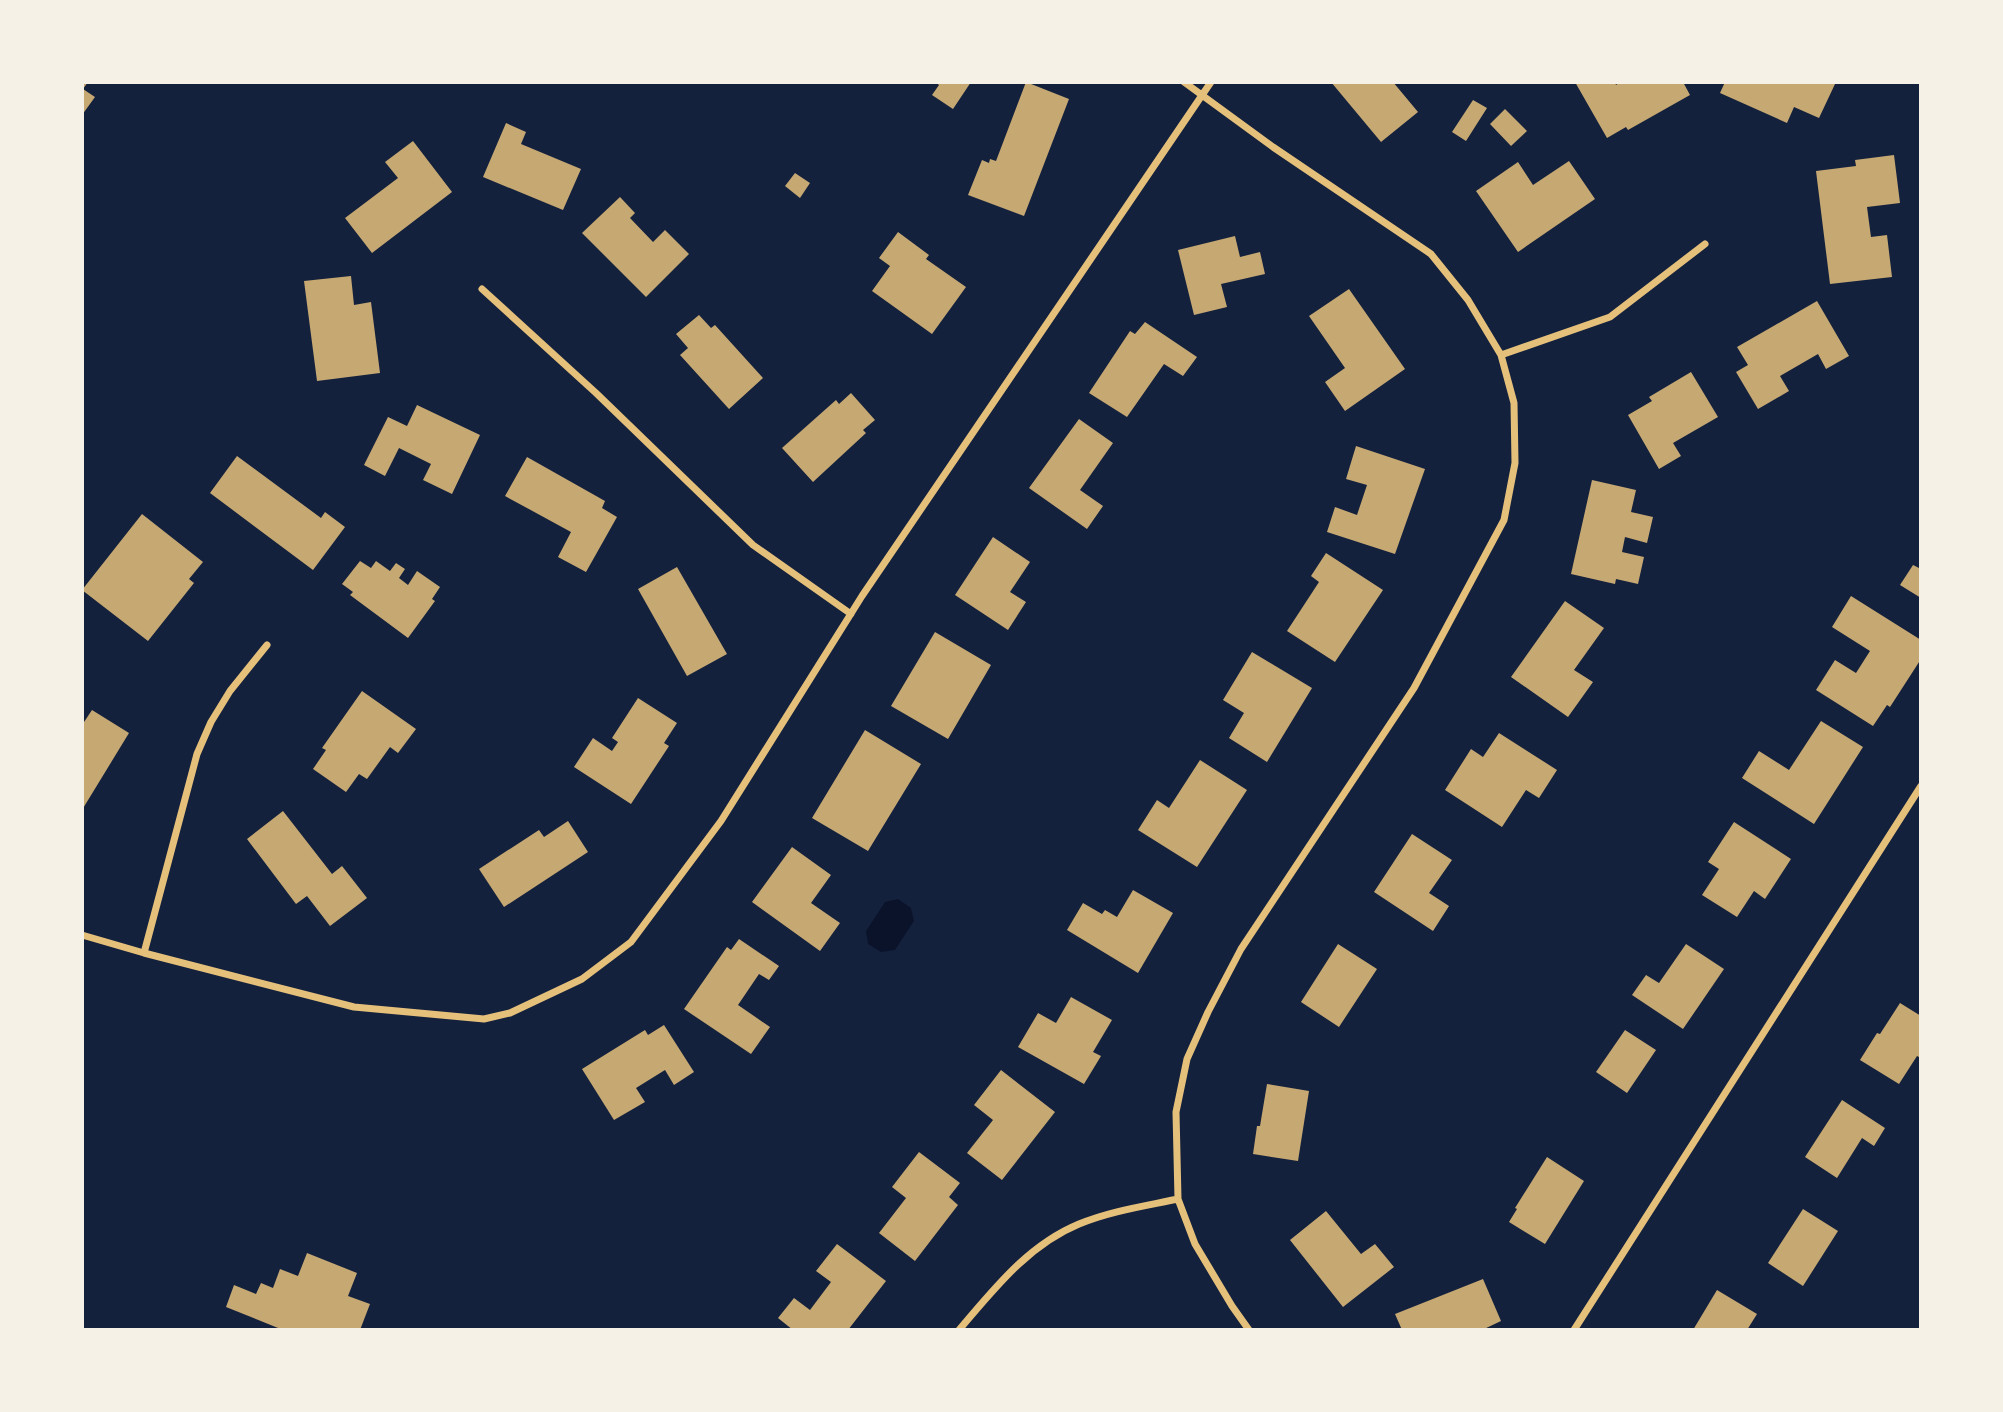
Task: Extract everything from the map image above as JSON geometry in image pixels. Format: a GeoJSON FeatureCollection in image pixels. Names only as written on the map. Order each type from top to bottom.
{"type":"FeatureCollection","features":[{"type":"Feature","properties":{"kind":"street"},"geometry":{"type":"LineString","coordinates":[[1184,82],[1431,254],[1468,300],[1501,355],[1514,403],[1515,463],[1504,520],[1415,688],[1241,949],[1189,1051],[1177,1112],[1178,1199],[1195,1244],[1232,1306],[1250,1330]]}},
{"type":"Feature","properties":{"kind":"street"},"geometry":{"type":"LineString","coordinates":[[82,935],[354,1007],[484,1019],[510,1013],[582,979],[631,942],[721,821],[851,614],[1211,82]]}},
{"type":"Feature","properties":{"kind":"street"},"geometry":{"type":"LineString","coordinates":[[1501,355],[1609,317],[1705,244]]}},
{"type":"Feature","properties":{"kind":"street"},"geometry":{"type":"LineString","coordinates":[[482,289],[596,393],[753,545],[851,614]]}},
{"type":"Feature","properties":{"kind":"street"},"geometry":{"type":"LineString","coordinates":[[144,953],[197,754],[211,722],[230,691],[267,645]]}},
{"type":"Feature","properties":{"kind":"street"},"geometry":{"type":"LineString","coordinates":[[1574,1330],[1921,786]]}},
{"type":"Feature","properties":{"kind":"street"},"geometry":{"type":"LineString","coordinates":[[959,1330],[1023,1258],[1048,1241],[1078,1224],[1178,1199]]}},
{"type":"Feature","properties":{"kind":"water"},"geometry":{"type":"Polygon","coordinates":[[[898,899],[911,908],[914,921],[895,950],[881,952],[868,944],[866,931],[885,902],[898,899]]]}},
{"type":"Feature","properties":{"kind":"building"},"geometry":{"type":"Polygon","coordinates":[[[82,82],[88,82],[83,89],[95,97],[82,115],[82,82]]]}},
{"type":"Feature","properties":{"kind":"building"},"geometry":{"type":"Polygon","coordinates":[[[936,82],[971,82],[953,109],[932,95],[939,85],[936,82]]]}},
{"type":"Feature","properties":{"kind":"building"},"geometry":{"type":"Polygon","coordinates":[[[1026,82],[1069,99],[1024,216],[968,195],[982,160],[989,163],[990,159],[996,161],[1026,82]]]}},
{"type":"Feature","properties":{"kind":"building"},"geometry":{"type":"Polygon","coordinates":[[[1331,82],[1393,82],[1418,112],[1381,142],[1331,82]]]}},
{"type":"Feature","properties":{"kind":"building"},"geometry":{"type":"Polygon","coordinates":[[[1575,82],[1615,82],[1616,85],[1620,82],[1683,82],[1690,95],[1628,130],[1626,127],[1607,138],[1575,82]]]}},
{"type":"Feature","properties":{"kind":"building"},"geometry":{"type":"Polygon","coordinates":[[[1725,82],[1835,84],[1819,118],[1794,107],[1787,123],[1720,93],[1725,82]]]}},
{"type":"Feature","properties":{"kind":"building"},"geometry":{"type":"Polygon","coordinates":[[[1473,100],[1487,108],[1466,141],[1452,132],[1473,100]]]}},
{"type":"Feature","properties":{"kind":"building"},"geometry":{"type":"Polygon","coordinates":[[[1505,109],[1527,131],[1511,146],[1490,124],[1505,109]]]}},
{"type":"Feature","properties":{"kind":"building"},"geometry":{"type":"Polygon","coordinates":[[[506,123],[526,132],[521,144],[581,169],[563,210],[483,177],[506,123]]]}},
{"type":"Feature","properties":{"kind":"building"},"geometry":{"type":"Polygon","coordinates":[[[413,141],[452,192],[372,253],[345,218],[398,178],[385,162],[413,141]]]}},
{"type":"Feature","properties":{"kind":"building"},"geometry":{"type":"Polygon","coordinates":[[[1894,155],[1900,203],[1867,207],[1871,237],[1887,235],[1892,277],[1830,284],[1816,171],[1856,166],[1855,160],[1894,155]]]}},
{"type":"Feature","properties":{"kind":"building"},"geometry":{"type":"Polygon","coordinates":[[[1569,161],[1595,199],[1518,252],[1476,191],[1518,162],[1533,185],[1569,161]]]}},
{"type":"Feature","properties":{"kind":"building"},"geometry":{"type":"Polygon","coordinates":[[[795,173],[810,183],[800,198],[785,186],[795,173]]]}},
{"type":"Feature","properties":{"kind":"building"},"geometry":{"type":"Polygon","coordinates":[[[620,197],[635,213],[630,218],[653,242],[665,230],[689,254],[646,297],[582,233],[620,197]]]}},
{"type":"Feature","properties":{"kind":"building"},"geometry":{"type":"Polygon","coordinates":[[[898,232],[929,255],[926,259],[966,287],[932,334],[872,291],[890,266],[879,258],[898,232]]]}},
{"type":"Feature","properties":{"kind":"building"},"geometry":{"type":"Polygon","coordinates":[[[1235,236],[1240,257],[1260,252],[1265,274],[1221,284],[1227,307],[1194,315],[1178,250],[1235,236]]]}},
{"type":"Feature","properties":{"kind":"building"},"geometry":{"type":"Polygon","coordinates":[[[351,276],[354,305],[371,302],[380,373],[317,381],[304,281],[351,276]]]}},
{"type":"Feature","properties":{"kind":"building"},"geometry":{"type":"Polygon","coordinates":[[[1349,289],[1405,369],[1345,411],[1325,382],[1345,368],[1309,316],[1349,289]]]}},
{"type":"Feature","properties":{"kind":"building"},"geometry":{"type":"Polygon","coordinates":[[[1817,301],[1849,356],[1826,369],[1818,354],[1780,376],[1789,391],[1758,409],[1736,372],[1748,365],[1737,347],[1817,301]]]}},
{"type":"Feature","properties":{"kind":"building"},"geometry":{"type":"Polygon","coordinates":[[[699,315],[711,328],[715,325],[763,378],[729,409],[680,355],[688,348],[676,334],[699,315]]]}},
{"type":"Feature","properties":{"kind":"building"},"geometry":{"type":"Polygon","coordinates":[[[1145,322],[1197,357],[1183,376],[1164,364],[1127,417],[1089,393],[1130,331],[1135,334],[1145,322]]]}},
{"type":"Feature","properties":{"kind":"building"},"geometry":{"type":"Polygon","coordinates":[[[1691,372],[1718,417],[1673,443],[1681,456],[1659,469],[1628,415],[1652,401],[1649,397],[1691,372]]]}},
{"type":"Feature","properties":{"kind":"building"},"geometry":{"type":"Polygon","coordinates":[[[851,393],[875,420],[863,430],[866,433],[813,482],[782,448],[836,400],[839,404],[851,393]]]}},
{"type":"Feature","properties":{"kind":"building"},"geometry":{"type":"Polygon","coordinates":[[[417,405],[480,435],[452,494],[423,480],[431,464],[399,448],[385,476],[364,465],[388,417],[407,426],[417,405]]]}},
{"type":"Feature","properties":{"kind":"building"},"geometry":{"type":"Polygon","coordinates":[[[1079,419],[1113,443],[1080,490],[1103,506],[1087,529],[1029,488],[1079,419]]]}},
{"type":"Feature","properties":{"kind":"building"},"geometry":{"type":"Polygon","coordinates":[[[1356,446],[1425,469],[1395,554],[1327,532],[1335,507],[1357,515],[1367,485],[1346,479],[1356,446]]]}},
{"type":"Feature","properties":{"kind":"building"},"geometry":{"type":"Polygon","coordinates":[[[237,456],[321,518],[325,512],[345,527],[313,570],[210,493],[237,456]]]}},
{"type":"Feature","properties":{"kind":"building"},"geometry":{"type":"Polygon","coordinates":[[[527,457],[605,501],[602,508],[617,517],[586,572],[558,557],[571,532],[505,496],[527,457]]]}},
{"type":"Feature","properties":{"kind":"building"},"geometry":{"type":"Polygon","coordinates":[[[1592,480],[1636,490],[1631,512],[1653,517],[1647,543],[1625,537],[1622,552],[1644,557],[1638,584],[1616,579],[1615,584],[1571,574],[1592,480]]]}},
{"type":"Feature","properties":{"kind":"building"},"geometry":{"type":"Polygon","coordinates":[[[142,514],[203,562],[189,579],[194,583],[148,641],[82,590],[142,514]]]}},
{"type":"Feature","properties":{"kind":"building"},"geometry":{"type":"Polygon","coordinates":[[[993,537],[1030,562],[1010,592],[1026,602],[1008,630],[955,595],[993,537]]]}},
{"type":"Feature","properties":{"kind":"building"},"geometry":{"type":"Polygon","coordinates":[[[1326,553],[1383,590],[1335,662],[1287,631],[1319,582],[1311,576],[1326,553]]]}},
{"type":"Feature","properties":{"kind":"building"},"geometry":{"type":"Polygon","coordinates":[[[360,561],[371,568],[376,561],[390,571],[396,563],[405,569],[399,578],[408,585],[417,571],[440,587],[432,599],[435,601],[408,638],[350,595],[353,592],[342,584],[360,561]]]}},
{"type":"Feature","properties":{"kind":"building"},"geometry":{"type":"Polygon","coordinates":[[[1913,565],[1921,569],[1921,598],[1900,585],[1913,565]]]}},
{"type":"Feature","properties":{"kind":"building"},"geometry":{"type":"Polygon","coordinates":[[[677,567],[727,654],[687,676],[638,589],[677,567]]]}},
{"type":"Feature","properties":{"kind":"building"},"geometry":{"type":"Polygon","coordinates":[[[1851,596],[1921,640],[1921,659],[1890,707],[1887,705],[1873,726],[1816,690],[1835,660],[1856,673],[1870,651],[1832,627],[1851,596]]]}},
{"type":"Feature","properties":{"kind":"building"},"geometry":{"type":"Polygon","coordinates":[[[1565,601],[1604,628],[1574,670],[1593,682],[1568,717],[1511,677],[1565,601]]]}},
{"type":"Feature","properties":{"kind":"building"},"geometry":{"type":"Polygon","coordinates":[[[935,632],[991,665],[948,739],[891,706],[935,632]]]}},
{"type":"Feature","properties":{"kind":"building"},"geometry":{"type":"Polygon","coordinates":[[[1252,652],[1312,688],[1267,762],[1229,738],[1244,713],[1223,700],[1252,652]]]}},
{"type":"Feature","properties":{"kind":"building"},"geometry":{"type":"Polygon","coordinates":[[[362,691],[416,729],[398,753],[390,747],[367,779],[359,774],[346,792],[313,769],[326,750],[322,748],[362,691]]]}},
{"type":"Feature","properties":{"kind":"building"},"geometry":{"type":"Polygon","coordinates":[[[638,698],[677,723],[664,743],[669,746],[631,804],[574,767],[593,738],[612,751],[618,742],[612,738],[638,698]]]}},
{"type":"Feature","properties":{"kind":"building"},"geometry":{"type":"Polygon","coordinates":[[[92,710],[129,733],[82,810],[82,725],[92,710]]]}},
{"type":"Feature","properties":{"kind":"building"},"geometry":{"type":"Polygon","coordinates":[[[1821,721],[1863,747],[1814,824],[1742,778],[1759,751],[1789,770],[1821,721]]]}},
{"type":"Feature","properties":{"kind":"building"},"geometry":{"type":"Polygon","coordinates":[[[865,730],[921,764],[868,851],[812,818],[865,730]]]}},
{"type":"Feature","properties":{"kind":"building"},"geometry":{"type":"Polygon","coordinates":[[[1499,733],[1557,770],[1539,798],[1526,790],[1502,827],[1445,790],[1471,749],[1483,757],[1499,733]]]}},
{"type":"Feature","properties":{"kind":"building"},"geometry":{"type":"Polygon","coordinates":[[[1200,760],[1247,790],[1197,867],[1138,830],[1157,800],[1169,808],[1200,760]]]}},
{"type":"Feature","properties":{"kind":"building"},"geometry":{"type":"Polygon","coordinates":[[[283,811],[332,874],[342,866],[367,898],[330,926],[307,896],[296,904],[247,839],[283,811]]]}},
{"type":"Feature","properties":{"kind":"building"},"geometry":{"type":"Polygon","coordinates":[[[568,821],[588,852],[504,907],[479,869],[539,830],[544,837],[568,821]]]}},
{"type":"Feature","properties":{"kind":"building"},"geometry":{"type":"Polygon","coordinates":[[[1734,822],[1791,859],[1765,899],[1754,891],[1737,917],[1702,895],[1719,869],[1708,862],[1734,822]]]}},
{"type":"Feature","properties":{"kind":"building"},"geometry":{"type":"Polygon","coordinates":[[[1412,834],[1452,860],[1429,893],[1449,906],[1433,931],[1374,892],[1412,834]]]}},
{"type":"Feature","properties":{"kind":"building"},"geometry":{"type":"Polygon","coordinates":[[[792,847],[831,875],[811,903],[840,923],[820,951],[752,902],[792,847]]]}},
{"type":"Feature","properties":{"kind":"building"},"geometry":{"type":"Polygon","coordinates":[[[1133,890],[1173,913],[1138,973],[1067,930],[1083,903],[1102,914],[1105,910],[1117,917],[1133,890]]]}},
{"type":"Feature","properties":{"kind":"building"},"geometry":{"type":"Polygon","coordinates":[[[739,939],[779,966],[769,980],[759,974],[738,1005],[770,1027],[751,1054],[684,1009],[727,947],[731,950],[739,939]]]}},
{"type":"Feature","properties":{"kind":"building"},"geometry":{"type":"Polygon","coordinates":[[[1338,944],[1377,969],[1339,1027],[1301,1002],[1338,944]]]}},
{"type":"Feature","properties":{"kind":"building"},"geometry":{"type":"Polygon","coordinates":[[[1686,944],[1724,969],[1683,1029],[1632,995],[1646,975],[1659,983],[1686,944]]]}},
{"type":"Feature","properties":{"kind":"building"},"geometry":{"type":"Polygon","coordinates":[[[1071,997],[1112,1020],[1093,1052],[1101,1056],[1084,1084],[1018,1047],[1038,1013],[1056,1023],[1071,997]]]}},
{"type":"Feature","properties":{"kind":"building"},"geometry":{"type":"Polygon","coordinates":[[[1900,1003],[1921,1016],[1921,1058],[1917,1056],[1899,1084],[1860,1060],[1900,1003]]]}},
{"type":"Feature","properties":{"kind":"building"},"geometry":{"type":"Polygon","coordinates":[[[664,1025],[694,1072],[674,1085],[665,1070],[636,1088],[645,1102],[614,1120],[582,1069],[645,1030],[648,1035],[664,1025]]]}},
{"type":"Feature","properties":{"kind":"building"},"geometry":{"type":"Polygon","coordinates":[[[1625,1030],[1656,1050],[1627,1093],[1596,1072],[1625,1030]]]}},
{"type":"Feature","properties":{"kind":"building"},"geometry":{"type":"Polygon","coordinates":[[[1001,1070],[1055,1112],[1002,1180],[967,1153],[993,1120],[974,1105],[1001,1070]]]}},
{"type":"Feature","properties":{"kind":"building"},"geometry":{"type":"Polygon","coordinates":[[[1267,1084],[1309,1091],[1298,1161],[1253,1154],[1267,1084]]]}},
{"type":"Feature","properties":{"kind":"building"},"geometry":{"type":"Polygon","coordinates":[[[1842,1100],[1885,1128],[1874,1146],[1862,1138],[1837,1178],[1805,1157],[1842,1100]]]}},
{"type":"Feature","properties":{"kind":"building"},"geometry":{"type":"Polygon","coordinates":[[[919,1152],[960,1183],[949,1197],[958,1205],[915,1261],[879,1233],[906,1198],[892,1187],[919,1152]]]}},
{"type":"Feature","properties":{"kind":"building"},"geometry":{"type":"Polygon","coordinates":[[[1547,1157],[1584,1181],[1545,1244],[1509,1222],[1547,1157]]]}},
{"type":"Feature","properties":{"kind":"building"},"geometry":{"type":"Polygon","coordinates":[[[1803,1209],[1838,1231],[1803,1286],[1768,1263],[1803,1209]]]}},
{"type":"Feature","properties":{"kind":"building"},"geometry":{"type":"Polygon","coordinates":[[[1326,1211],[1361,1254],[1375,1244],[1394,1267],[1343,1307],[1290,1240],[1326,1211]]]}},
{"type":"Feature","properties":{"kind":"building"},"geometry":{"type":"Polygon","coordinates":[[[837,1244],[886,1281],[848,1330],[793,1330],[778,1318],[794,1298],[810,1310],[831,1282],[816,1271],[837,1244]]]}},
{"type":"Feature","properties":{"kind":"building"},"geometry":{"type":"Polygon","coordinates":[[[307,1253],[357,1273],[348,1296],[370,1304],[360,1330],[283,1330],[226,1307],[234,1285],[256,1294],[261,1283],[273,1288],[280,1269],[298,1276],[307,1253]]]}},
{"type":"Feature","properties":{"kind":"building"},"geometry":{"type":"Polygon","coordinates":[[[1483,1279],[1501,1321],[1482,1330],[1402,1330],[1395,1314],[1483,1279]]]}},
{"type":"Feature","properties":{"kind":"building"},"geometry":{"type":"Polygon","coordinates":[[[1717,1290],[1757,1314],[1747,1330],[1693,1330],[1717,1290]]]}}]}
